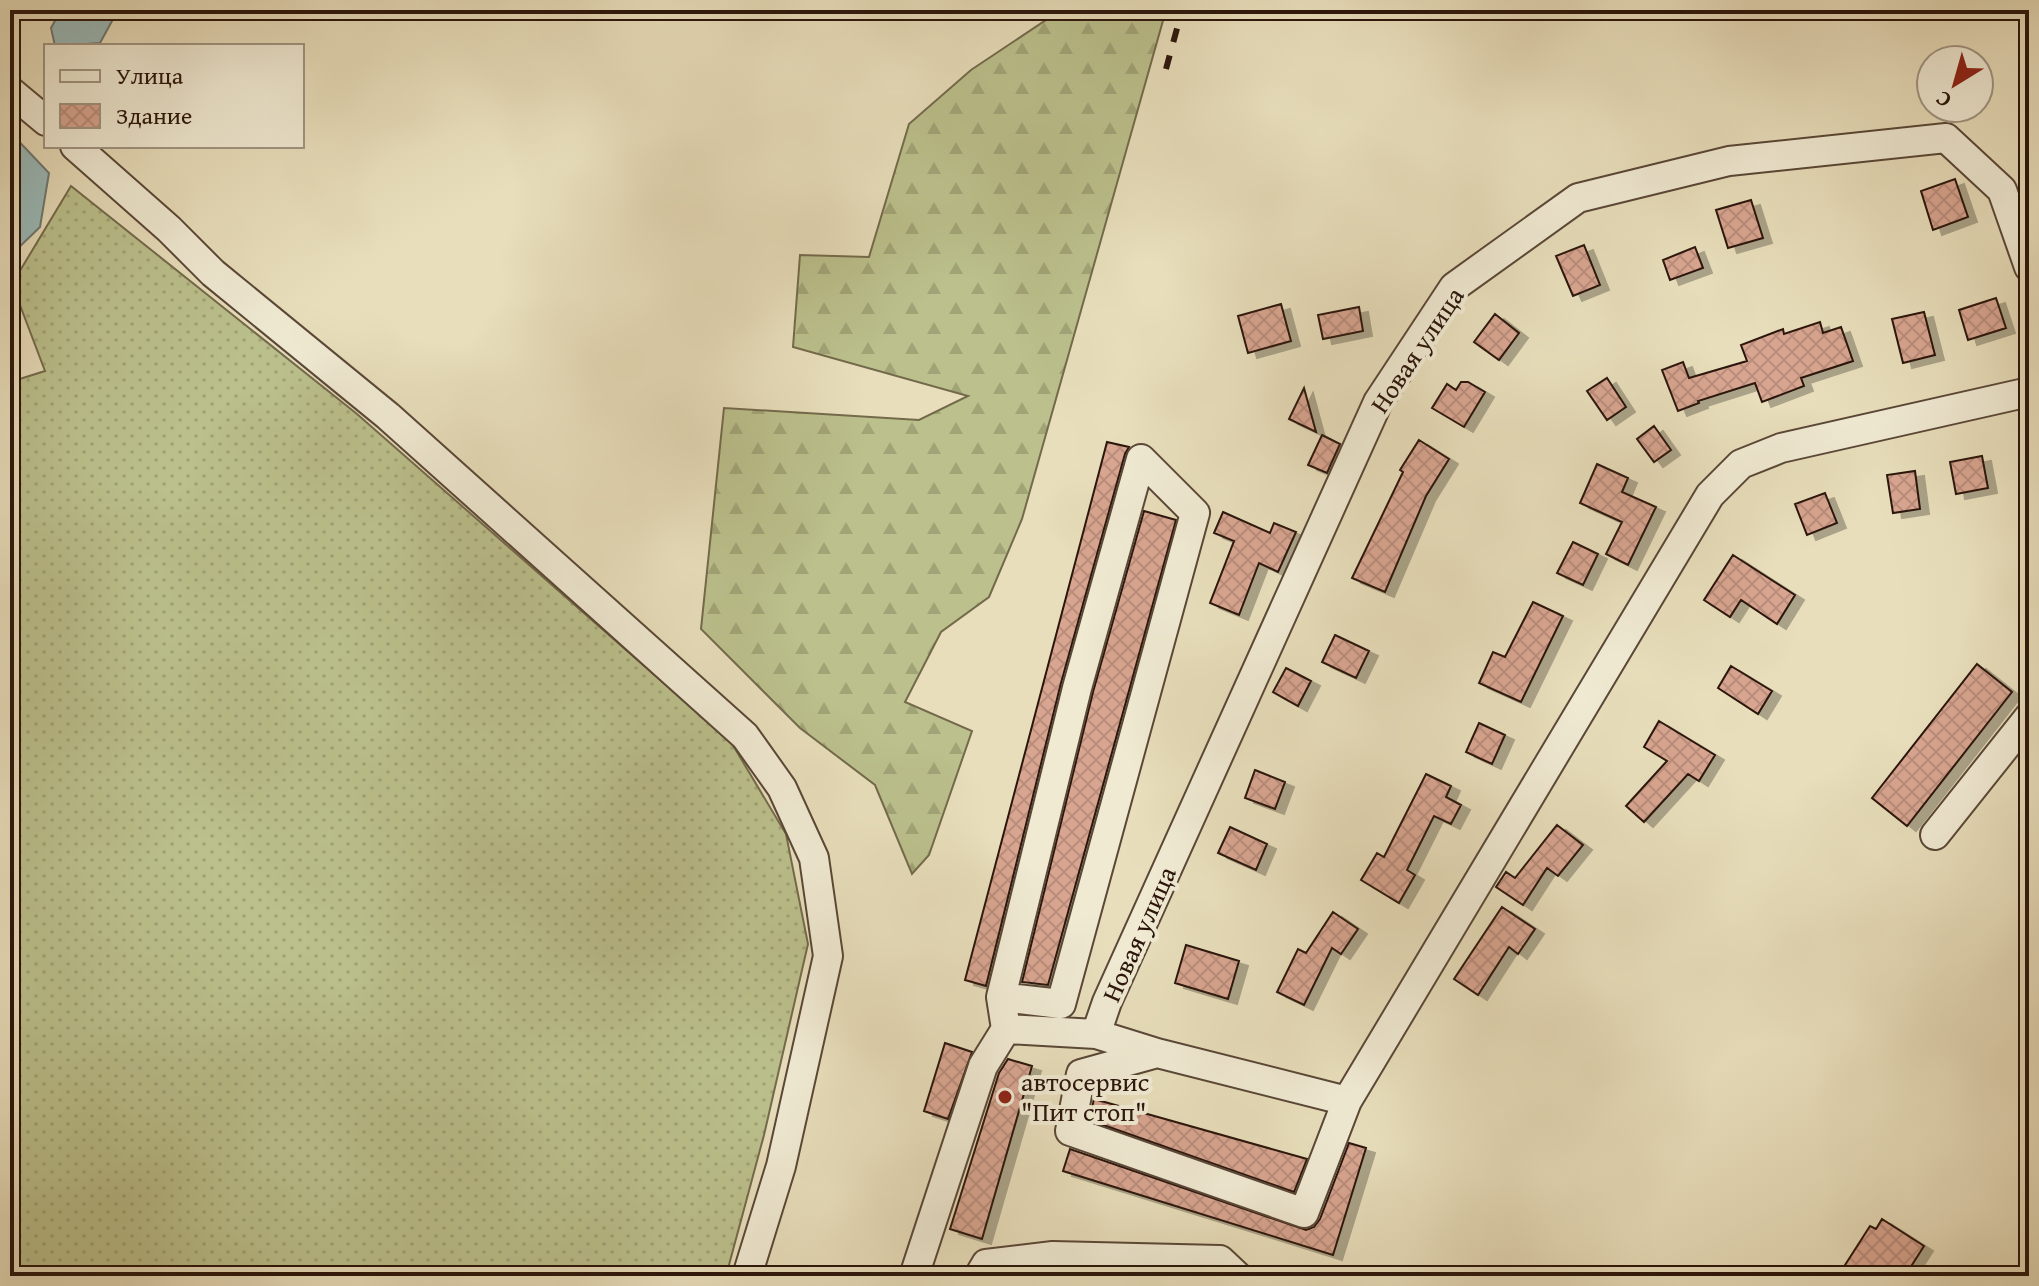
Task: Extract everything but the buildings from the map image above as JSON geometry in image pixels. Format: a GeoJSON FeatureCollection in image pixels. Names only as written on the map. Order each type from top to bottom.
{"type":"FeatureCollection","features":[{"type":"Feature","properties":{"kind":"street"},"geometry":{"type":"LineString","coordinates":[[10,91],[44,119]]}},
{"type":"Feature","properties":{"kind":"street","name":"Новая улица"},"geometry":{"type":"LineString","coordinates":[[1096,1034],[1107,1002],[1378,402],[1454,287],[1578,198],[1729,161],[1946,138],[2002,190],[2029,267]]}},
{"type":"Feature","properties":{"kind":"street"},"geometry":{"type":"LineString","coordinates":[[77,148],[169,229],[213,273],[388,416],[745,736],[782,788],[814,858],[828,956],[781,1166],[747,1276]]}},
{"type":"Feature","properties":{"kind":"street"},"geometry":{"type":"LineString","coordinates":[[1157,1053],[1081,1074],[1070,1131],[1304,1213],[1347,1101],[1710,495],[1741,464],[1781,448],[2029,392]]}},
{"type":"Feature","properties":{"kind":"street"},"geometry":{"type":"LineString","coordinates":[[914,1276],[983,1066],[1006,1029],[1001,997],[1077,688],[1141,459],[1195,513],[1061,1004],[1001,997]]}},
{"type":"Feature","properties":{"kind":"street"},"geometry":{"type":"LineString","coordinates":[[1935,835],[2029,717]]}},
{"type":"Feature","properties":{"kind":"street","name":"Новая улица"},"geometry":{"type":"LineString","coordinates":[[1006,1029],[1096,1034],[1157,1053],[1347,1101]]}},
{"type":"Feature","properties":{"kind":"street"},"geometry":{"type":"LineString","coordinates":[[979,1276],[986,1264],[1053,1256],[1220,1260],[1237,1276]]}},
{"type":"Feature","properties":{"kind":"green space"},"geometry":{"type":"Polygon","coordinates":[[[1061,10],[1166,10],[1022,519],[989,597],[941,632],[905,702],[972,731],[929,855],[912,874],[875,785],[800,728],[701,629],[724,408],[919,420],[968,396],[793,347],[800,255],[869,257],[909,124],[971,70],[1061,10]]]}},
{"type":"Feature","properties":{"kind":"green space"},"geometry":{"type":"Polygon","coordinates":[[[71,186],[357,414],[731,742],[786,834],[808,944],[764,1135],[726,1276],[10,1276],[10,382],[45,371],[12,284],[71,186]]]}},
{"type":"Feature","properties":{"kind":"water"},"geometry":{"type":"Polygon","coordinates":[[[61,10],[118,10],[100,43],[55,44],[51,28],[61,10]]]}},
{"type":"Feature","properties":{"kind":"water"},"geometry":{"type":"Polygon","coordinates":[[[10,132],[49,173],[40,227],[10,256],[10,132]]]}},
{"type":"Feature","properties":{"kind":"railway"},"geometry":{"type":"LineString","coordinates":[[1166,69],[1182,10]]}},
{"type":"Feature","properties":{"kind":"place","name":"автосервис \"Пит стоп\""},"geometry":{"type":"Point","coordinates":[1005,1097]}}]}
